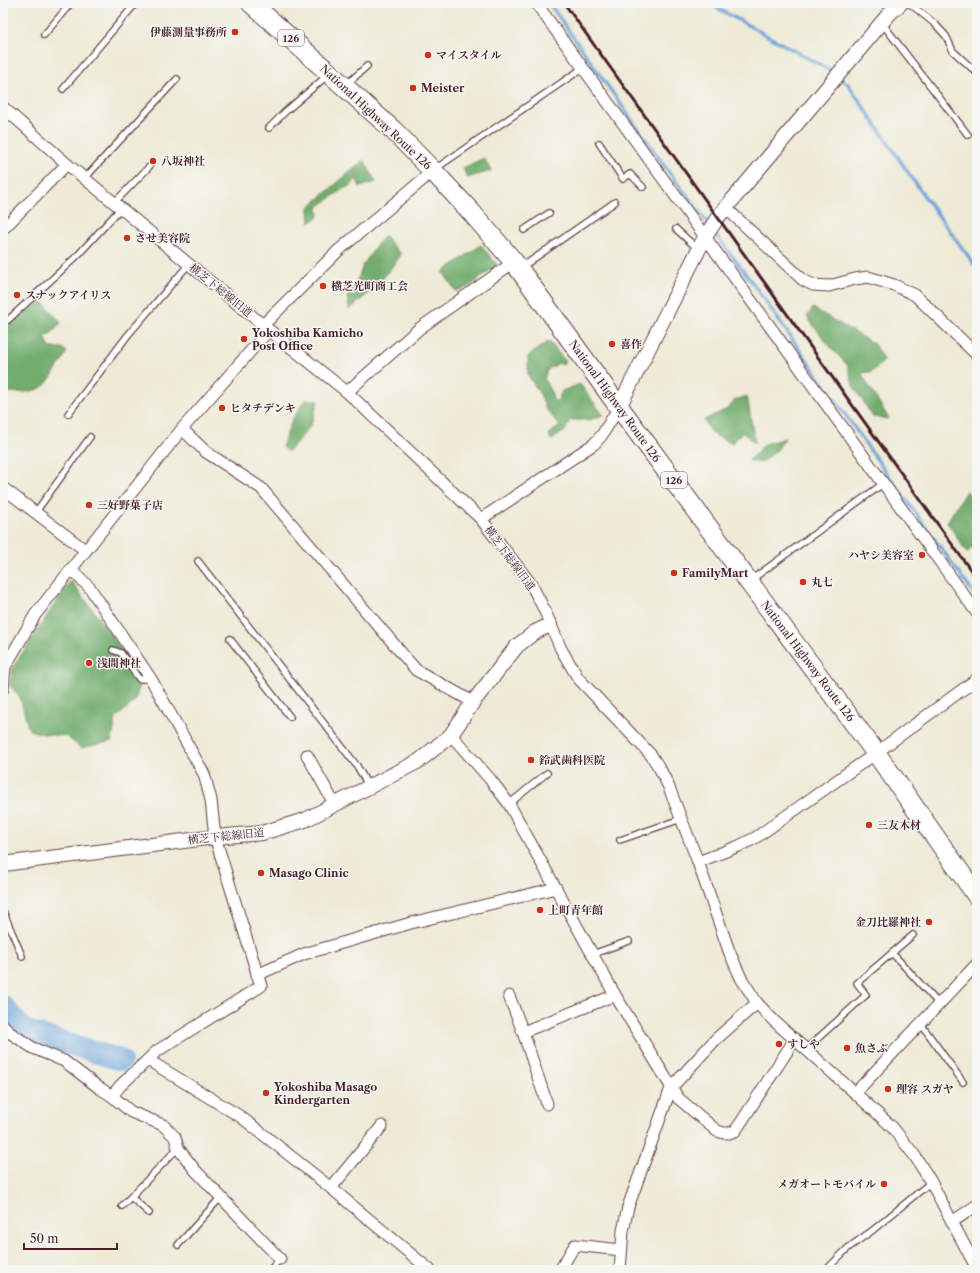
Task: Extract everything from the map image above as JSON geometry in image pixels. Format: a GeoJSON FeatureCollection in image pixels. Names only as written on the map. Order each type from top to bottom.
{"type":"FeatureCollection","features":[{"type":"Feature","properties":{"kind":"highway","name":"National Highway Route 126"},"geometry":{"type":"LineString","coordinates":[[251,3],[394,130],[472,213],[516,265],[619,407],[876,753],[977,896]]}},
{"type":"Feature","properties":{"kind":"street"},"geometry":{"type":"LineString","coordinates":[[536,3],[703,241],[884,483],[977,613]]}},
{"type":"Feature","properties":{"kind":"street"},"geometry":{"type":"LineString","coordinates":[[481,519],[594,444],[602,435],[619,407],[703,241],[716,221],[882,23],[895,5]]}},
{"type":"Feature","properties":{"kind":"street","name":"横芝下総線旧道"},"geometry":{"type":"LineString","coordinates":[[3,107],[67,164],[266,328],[347,392],[481,519],[531,584],[544,609],[550,625],[535,632],[517,646],[473,702],[450,735],[419,761],[305,820],[262,833],[215,837],[3,864]]}},
{"type":"Feature","properties":{"kind":"street"},"geometry":{"type":"LineString","coordinates":[[3,229],[67,164]]}},
{"type":"Feature","properties":{"kind":"street"},"geometry":{"type":"LineString","coordinates":[[3,689],[4,667],[34,615],[182,430],[266,328],[339,250],[434,171]]}},
{"type":"Feature","properties":{"kind":"street"},"geometry":{"type":"LineString","coordinates":[[726,208],[803,280],[813,285],[829,286],[868,277],[894,285],[915,295],[977,355]]}},
{"type":"Feature","properties":{"kind":"street"},"geometry":{"type":"LineString","coordinates":[[347,392],[420,328],[516,265]]}},
{"type":"Feature","properties":{"kind":"street"},"geometry":{"type":"LineString","coordinates":[[182,430],[206,452],[261,488],[416,670],[473,702]]}},
{"type":"Feature","properties":{"kind":"street"},"geometry":{"type":"LineString","coordinates":[[3,488],[85,550]]}},
{"type":"Feature","properties":{"kind":"street"},"geometry":{"type":"LineString","coordinates":[[71,569],[90,588],[151,679],[204,774],[211,800],[215,837],[261,986],[157,1051],[120,1086],[112,1096]]}},
{"type":"Feature","properties":{"kind":"street"},"geometry":{"type":"LineString","coordinates":[[550,625],[561,649],[578,678],[651,754],[657,764],[668,785],[698,862],[729,951],[756,1003],[892,1127],[915,1156],[931,1182],[977,1269]]}},
{"type":"Feature","properties":{"kind":"street"},"geometry":{"type":"LineString","coordinates":[[698,862],[739,846],[754,838],[876,753],[977,679]]}},
{"type":"Feature","properties":{"kind":"street"},"geometry":{"type":"LineString","coordinates":[[450,735],[490,779],[509,804],[615,995],[678,1098],[716,1131],[729,1133],[740,1124],[795,1039]]}},
{"type":"Feature","properties":{"kind":"street"},"geometry":{"type":"LineString","coordinates":[[307,755],[336,805]]}},
{"type":"Feature","properties":{"kind":"street"},"geometry":{"type":"LineString","coordinates":[[257,975],[304,954],[411,923],[556,888]]}},
{"type":"Feature","properties":{"kind":"street"},"geometry":{"type":"LineString","coordinates":[[855,1093],[977,964]]}},
{"type":"Feature","properties":{"kind":"street"},"geometry":{"type":"LineString","coordinates":[[523,1032],[615,995]]}},
{"type":"Feature","properties":{"kind":"street"},"geometry":{"type":"LineString","coordinates":[[509,996],[523,1032],[547,1104]]}},
{"type":"Feature","properties":{"kind":"street"},"geometry":{"type":"LineString","coordinates":[[620,1270],[621,1250],[628,1207],[671,1088],[715,1040],[756,1003]]}},
{"type":"Feature","properties":{"kind":"street"},"geometry":{"type":"LineString","coordinates":[[5,1032],[33,1048],[64,1061],[112,1096],[131,1112],[163,1125],[176,1137],[178,1148],[195,1170],[280,1259]]}},
{"type":"Feature","properties":{"kind":"street"},"geometry":{"type":"LineString","coordinates":[[148,1060],[242,1117],[430,1270]]}},
{"type":"Feature","properties":{"kind":"street"},"geometry":{"type":"LineString","coordinates":[[331,1188],[382,1126]]}},
{"type":"Feature","properties":{"kind":"street"},"geometry":{"type":"LineString","coordinates":[[952,1222],[977,1205]]}},
{"type":"Feature","properties":{"kind":"street"},"geometry":{"type":"LineString","coordinates":[[560,1270],[575,1245],[621,1250]]}},
{"type":"Feature","properties":{"kind":"lane"},"geometry":{"type":"LineString","coordinates":[[44,35],[71,3]]}},
{"type":"Feature","properties":{"kind":"lane"},"geometry":{"type":"LineString","coordinates":[[63,88],[136,3]]}},
{"type":"Feature","properties":{"kind":"lane"},"geometry":{"type":"LineString","coordinates":[[909,3],[935,24],[946,36],[953,51],[977,73]]}},
{"type":"Feature","properties":{"kind":"lane"},"geometry":{"type":"LineString","coordinates":[[882,23],[968,135]]}},
{"type":"Feature","properties":{"kind":"lane"},"geometry":{"type":"LineString","coordinates":[[345,87],[367,66]]}},
{"type":"Feature","properties":{"kind":"lane"},"geometry":{"type":"LineString","coordinates":[[434,171],[583,68]]}},
{"type":"Feature","properties":{"kind":"lane"},"geometry":{"type":"LineString","coordinates":[[269,128],[286,111],[330,74]]}},
{"type":"Feature","properties":{"kind":"lane"},"geometry":{"type":"LineString","coordinates":[[85,178],[177,79]]}},
{"type":"Feature","properties":{"kind":"lane"},"geometry":{"type":"LineString","coordinates":[[599,143],[623,179],[630,174],[643,187]]}},
{"type":"Feature","properties":{"kind":"lane"},"geometry":{"type":"LineString","coordinates":[[8,320],[78,255],[148,168]]}},
{"type":"Feature","properties":{"kind":"lane"},"geometry":{"type":"LineString","coordinates":[[516,265],[615,202]]}},
{"type":"Feature","properties":{"kind":"lane"},"geometry":{"type":"LineString","coordinates":[[524,230],[549,213]]}},
{"type":"Feature","properties":{"kind":"lane"},"geometry":{"type":"LineString","coordinates":[[676,228],[703,241]]}},
{"type":"Feature","properties":{"kind":"lane"},"geometry":{"type":"LineString","coordinates":[[68,414],[128,335],[189,264]]}},
{"type":"Feature","properties":{"kind":"lane"},"geometry":{"type":"LineString","coordinates":[[35,513],[90,437]]}},
{"type":"Feature","properties":{"kind":"lane"},"geometry":{"type":"LineString","coordinates":[[749,582],[884,483]]}},
{"type":"Feature","properties":{"kind":"lane"},"geometry":{"type":"LineString","coordinates":[[198,561],[356,766],[370,787]]}},
{"type":"Feature","properties":{"kind":"lane"},"geometry":{"type":"LineString","coordinates":[[230,639],[290,717]]}},
{"type":"Feature","properties":{"kind":"lane"},"geometry":{"type":"LineString","coordinates":[[113,650],[120,653],[139,679],[151,679]]}},
{"type":"Feature","properties":{"kind":"lane"},"geometry":{"type":"LineString","coordinates":[[302,708],[308,703]]}},
{"type":"Feature","properties":{"kind":"lane"},"geometry":{"type":"LineString","coordinates":[[509,804],[547,773]]}},
{"type":"Feature","properties":{"kind":"lane"},"geometry":{"type":"LineString","coordinates":[[620,840],[681,819]]}},
{"type":"Feature","properties":{"kind":"lane"},"geometry":{"type":"LineString","coordinates":[[3,911],[22,956]]}},
{"type":"Feature","properties":{"kind":"lane"},"geometry":{"type":"LineString","coordinates":[[806,1049],[866,995],[857,983],[913,935]]}},
{"type":"Feature","properties":{"kind":"lane"},"geometry":{"type":"LineString","coordinates":[[593,954],[630,941]]}},
{"type":"Feature","properties":{"kind":"lane"},"geometry":{"type":"LineString","coordinates":[[892,953],[939,1004]]}},
{"type":"Feature","properties":{"kind":"lane"},"geometry":{"type":"LineString","coordinates":[[921,1024],[963,1082]]}},
{"type":"Feature","properties":{"kind":"lane"},"geometry":{"type":"LineString","coordinates":[[122,1206],[178,1148]]}},
{"type":"Feature","properties":{"kind":"lane"},"geometry":{"type":"LineString","coordinates":[[826,1270],[848,1248],[873,1230],[931,1182]]}},
{"type":"Feature","properties":{"kind":"lane"},"geometry":{"type":"LineString","coordinates":[[131,1197],[149,1213]]}},
{"type":"Feature","properties":{"kind":"lane"},"geometry":{"type":"LineString","coordinates":[[178,1245],[221,1197]]}},
{"type":"Feature","properties":{"kind":"lane"},"geometry":{"type":"LineString","coordinates":[[270,1270],[280,1259]]}},
{"type":"Feature","properties":{"kind":"green space"},"geometry":{"type":"Polygon","coordinates":[[[484,158],[491,171],[467,178],[463,168],[484,158]]]}},
{"type":"Feature","properties":{"kind":"green space"},"geometry":{"type":"Polygon","coordinates":[[[364,160],[376,182],[360,187],[356,178],[351,186],[343,189],[318,207],[319,216],[310,223],[309,207],[364,160]]]}},
{"type":"Feature","properties":{"kind":"green space"},"geometry":{"type":"Polygon","coordinates":[[[384,235],[401,255],[377,286],[349,310],[347,296],[356,284],[363,265],[384,235]]]}},
{"type":"Feature","properties":{"kind":"green space"},"geometry":{"type":"Polygon","coordinates":[[[481,245],[497,265],[470,286],[456,291],[443,272],[481,245]]]}},
{"type":"Feature","properties":{"kind":"green space"},"geometry":{"type":"Polygon","coordinates":[[[43,302],[61,323],[55,330],[45,337],[50,348],[62,348],[67,352],[51,377],[41,388],[32,391],[3,392],[3,327],[26,311],[43,302]]]}},
{"type":"Feature","properties":{"kind":"green space"},"geometry":{"type":"Polygon","coordinates":[[[813,308],[874,344],[884,361],[872,372],[861,373],[889,419],[873,417],[853,386],[848,366],[827,343],[807,317],[813,308]]]}},
{"type":"Feature","properties":{"kind":"green space"},"geometry":{"type":"Polygon","coordinates":[[[549,341],[566,362],[562,365],[559,363],[547,370],[544,379],[552,394],[553,400],[557,402],[562,391],[580,384],[603,415],[589,420],[570,420],[565,431],[551,440],[549,434],[560,426],[545,408],[541,396],[528,375],[528,356],[549,341]]]}},
{"type":"Feature","properties":{"kind":"green space"},"geometry":{"type":"Polygon","coordinates":[[[747,396],[755,443],[742,432],[732,444],[711,433],[704,420],[729,408],[735,400],[747,396]]]}},
{"type":"Feature","properties":{"kind":"green space"},"geometry":{"type":"Polygon","coordinates":[[[305,400],[318,400],[311,425],[288,452],[282,447],[292,420],[305,400]]]}},
{"type":"Feature","properties":{"kind":"green space"},"geometry":{"type":"Polygon","coordinates":[[[785,438],[777,450],[761,463],[749,460],[765,444],[785,438]]]}},
{"type":"Feature","properties":{"kind":"green space"},"geometry":{"type":"Polygon","coordinates":[[[966,491],[977,503],[977,541],[967,553],[947,522],[966,491]]]}},
{"type":"Feature","properties":{"kind":"green space"},"geometry":{"type":"Polygon","coordinates":[[[71,580],[142,678],[135,701],[116,718],[112,741],[81,748],[66,736],[43,734],[29,730],[20,697],[10,686],[13,667],[71,580]]]}},
{"type":"Feature","properties":{"kind":"waterway"},"geometry":{"type":"LineString","coordinates":[[549,3],[668,171],[709,225]]}},
{"type":"Feature","properties":{"kind":"waterway"},"geometry":{"type":"LineString","coordinates":[[708,3],[835,73]]}},
{"type":"Feature","properties":{"kind":"waterway"},"geometry":{"type":"LineString","coordinates":[[840,77],[848,84],[927,200],[977,268]]}},
{"type":"Feature","properties":{"kind":"waterway"},"geometry":{"type":"LineString","coordinates":[[712,230],[752,282],[870,450],[977,598]]}},
{"type":"Feature","properties":{"kind":"waterway"},"geometry":{"type":"LineString","coordinates":[[3,1006],[24,1030],[121,1060]]}},
{"type":"Feature","properties":{"kind":"railway"},"geometry":{"type":"LineString","coordinates":[[564,3],[977,579]]}},
{"type":"Feature","properties":{"kind":"place","name":"伊藤測量事務所"},"geometry":{"type":"Point","coordinates":[235,32]}},
{"type":"Feature","properties":{"kind":"place","name":"マイスタイル"},"geometry":{"type":"Point","coordinates":[428,55]}},
{"type":"Feature","properties":{"kind":"place","name":"Meister"},"geometry":{"type":"Point","coordinates":[413,88]}},
{"type":"Feature","properties":{"kind":"place","name":"八坂神社"},"geometry":{"type":"Point","coordinates":[153,161]}},
{"type":"Feature","properties":{"kind":"place","name":"させ美容院"},"geometry":{"type":"Point","coordinates":[127,238]}},
{"type":"Feature","properties":{"kind":"place","name":"横芝光町商工会"},"geometry":{"type":"Point","coordinates":[323,286]}},
{"type":"Feature","properties":{"kind":"place","name":"スナックアイリス"},"geometry":{"type":"Point","coordinates":[17,295]}},
{"type":"Feature","properties":{"kind":"place","name":"Yokoshiba Kamicho Post Office"},"geometry":{"type":"Point","coordinates":[244,339]}},
{"type":"Feature","properties":{"kind":"place","name":"喜作"},"geometry":{"type":"Point","coordinates":[612,344]}},
{"type":"Feature","properties":{"kind":"place","name":"ヒタチデンキ"},"geometry":{"type":"Point","coordinates":[222,408]}},
{"type":"Feature","properties":{"kind":"place","name":"三好野菓子店"},"geometry":{"type":"Point","coordinates":[89,505]}},
{"type":"Feature","properties":{"kind":"place","name":"ハヤシ美容室"},"geometry":{"type":"Point","coordinates":[922,555]}},
{"type":"Feature","properties":{"kind":"place","name":"FamilyMart"},"geometry":{"type":"Point","coordinates":[674,573]}},
{"type":"Feature","properties":{"kind":"place","name":"丸七"},"geometry":{"type":"Point","coordinates":[803,582]}},
{"type":"Feature","properties":{"kind":"place","name":"浅間神社"},"geometry":{"type":"Point","coordinates":[89,663]}},
{"type":"Feature","properties":{"kind":"place","name":"鈴武歯科医院"},"geometry":{"type":"Point","coordinates":[531,760]}},
{"type":"Feature","properties":{"kind":"place","name":"三友木材"},"geometry":{"type":"Point","coordinates":[869,825]}},
{"type":"Feature","properties":{"kind":"place","name":"Masago Clinic"},"geometry":{"type":"Point","coordinates":[261,873]}},
{"type":"Feature","properties":{"kind":"place","name":"上町青年館"},"geometry":{"type":"Point","coordinates":[540,910]}},
{"type":"Feature","properties":{"kind":"place","name":"金刀比羅神社"},"geometry":{"type":"Point","coordinates":[929,922]}},
{"type":"Feature","properties":{"kind":"place","name":"すしや"},"geometry":{"type":"Point","coordinates":[779,1044]}},
{"type":"Feature","properties":{"kind":"place","name":"魚さぶ"},"geometry":{"type":"Point","coordinates":[847,1048]}},
{"type":"Feature","properties":{"kind":"place","name":"理容 スガヤ"},"geometry":{"type":"Point","coordinates":[888,1089]}},
{"type":"Feature","properties":{"kind":"place","name":"Yokoshiba Masago Kindergarten"},"geometry":{"type":"Point","coordinates":[266,1093]}},
{"type":"Feature","properties":{"kind":"place","name":"メガオートモバイル"},"geometry":{"type":"Point","coordinates":[884,1184]}}]}
